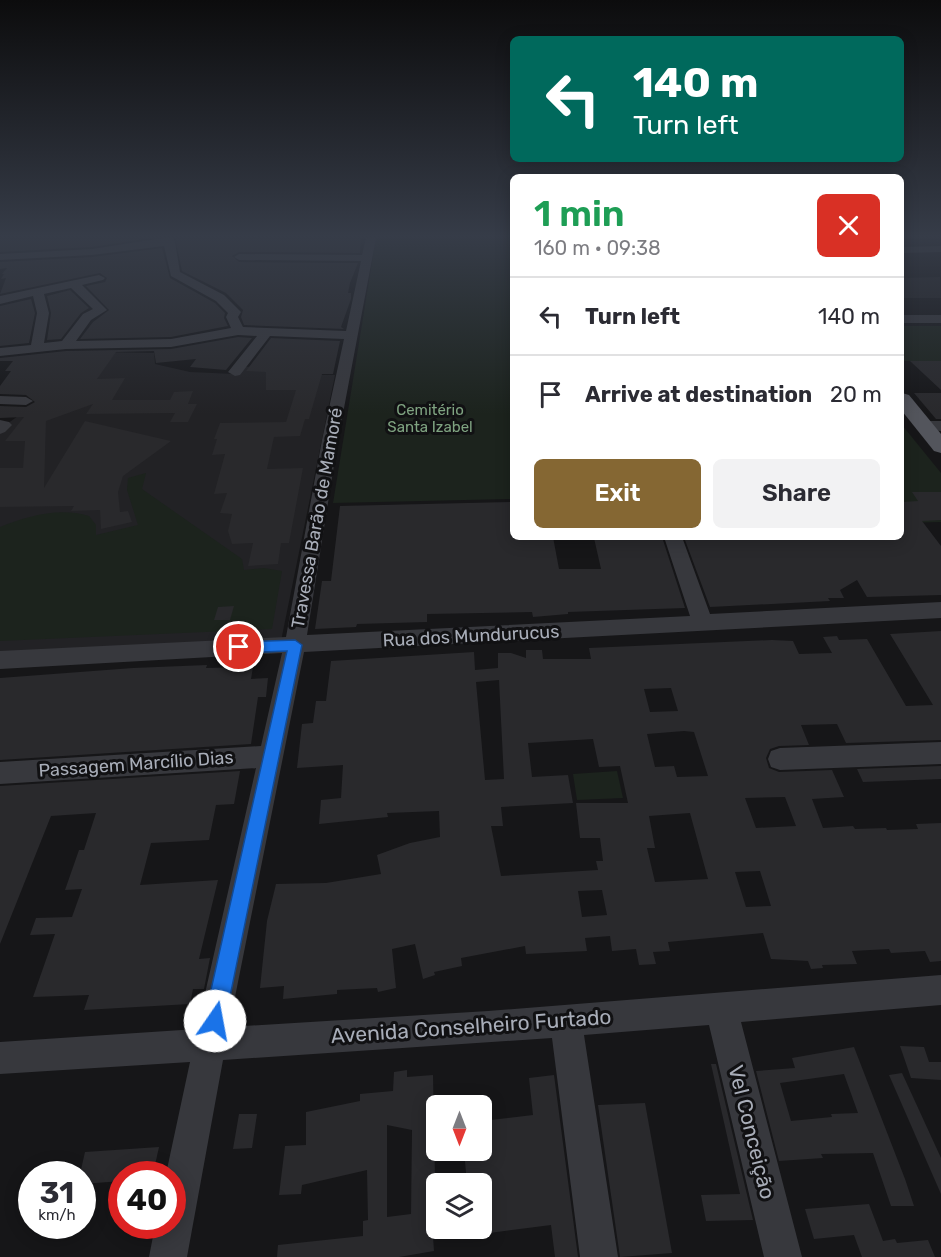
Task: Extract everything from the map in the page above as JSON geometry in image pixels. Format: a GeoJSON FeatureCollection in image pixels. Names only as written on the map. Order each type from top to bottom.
{"type":"FeatureCollection","features":[{"type":"Feature","properties":{"kind":"main road"},"geometry":{"type":"LineString","coordinates":[[904,401],[933,426],[941,447]]}},
{"type":"Feature","properties":{"kind":"street"},"geometry":{"type":"LineString","coordinates":[[0,300],[16,297]]}},
{"type":"Feature","properties":{"kind":"street"},"geometry":{"type":"LineString","coordinates":[[36,350],[43,312],[42,297]]}},
{"type":"Feature","properties":{"kind":"street"},"geometry":{"type":"LineString","coordinates":[[66,345],[87,317],[101,310],[87,297]]}},
{"type":"Feature","properties":{"kind":"street"},"geometry":{"type":"LineString","coordinates":[[215,297],[235,312],[232,317],[238,330]]}},
{"type":"Feature","properties":{"kind":"street","name":"Travessa Barão de Mamoré"},"geometry":{"type":"LineString","coordinates":[[168,1257],[210,1043],[295,645],[359,297]]}},
{"type":"Feature","properties":{"kind":"street"},"geometry":{"type":"LineString","coordinates":[[904,319],[941,319]]}},
{"type":"Feature","properties":{"kind":"street"},"geometry":{"type":"LineString","coordinates":[[0,352],[36,350],[66,345],[171,343],[238,330],[266,333],[351,334]]}},
{"type":"Feature","properties":{"kind":"street"},"geometry":{"type":"LineString","coordinates":[[235,372],[266,333]]}},
{"type":"Feature","properties":{"kind":"street"},"geometry":{"type":"LineString","coordinates":[[0,400],[26,401]]}},
{"type":"Feature","properties":{"kind":"street"},"geometry":{"type":"LineString","coordinates":[[674,540],[703,623]]}},
{"type":"Feature","properties":{"kind":"street","name":"Rua dos Mundurucus"},"geometry":{"type":"LineString","coordinates":[[0,660],[941,610]]}},
{"type":"Feature","properties":{"kind":"street"},"geometry":{"type":"LineString","coordinates":[[780,759],[941,753]]}},
{"type":"Feature","properties":{"kind":"street","name":"Passagem Marcílio Dias"},"geometry":{"type":"LineString","coordinates":[[0,773],[272,756]]}},
{"type":"Feature","properties":{"kind":"street","name":"Avenida Conselheiro Furtado"},"geometry":{"type":"LineString","coordinates":[[0,1058],[210,1043],[488,1028],[721,1006],[941,990]]}},
{"type":"Feature","properties":{"kind":"street","name":"Vel Conceição"},"geometry":{"type":"LineString","coordinates":[[721,1006],[783,1257]]}},
{"type":"Feature","properties":{"kind":"street"},"geometry":{"type":"LineString","coordinates":[[566,1020],[599,1257]]}},
{"type":"Feature","properties":{"kind":"shaded area"},"geometry":{"type":"Polygon","coordinates":[[[904,297],[941,297],[904,298],[904,297]]]}},
{"type":"Feature","properties":{"kind":"shaded area"},"geometry":{"type":"Polygon","coordinates":[[[91,352],[154,353],[155,364],[190,372],[235,374],[241,367],[280,366],[277,375],[335,375],[280,646],[0,660],[0,429],[43,398],[91,352]]]}},
{"type":"Feature","properties":{"kind":"green space","name":"Cemitério Santa Izabel"},"geometry":{"type":"Polygon","coordinates":[[[366,297],[510,297],[510,499],[333,503],[366,297]]]}},
{"type":"Feature","properties":{"kind":"green space"},"geometry":{"type":"Polygon","coordinates":[[[904,326],[941,326],[941,361],[904,361],[904,326]]]}},
{"type":"Feature","properties":{"kind":"green space"},"geometry":{"type":"Polygon","coordinates":[[[904,427],[941,473],[941,522],[904,523],[904,427]]]}},
{"type":"Feature","properties":{"kind":"green space"},"geometry":{"type":"Polygon","coordinates":[[[146,473],[142,489],[242,559],[244,570],[264,568],[282,571],[272,629],[0,641],[0,527],[33,516],[66,512],[89,516],[96,525],[96,535],[138,525],[127,490],[128,478],[146,473]]]}},
{"type":"Feature","properties":{"kind":"green space"},"geometry":{"type":"Polygon","coordinates":[[[617,771],[623,798],[577,800],[573,774],[617,771]]]}},
{"type":"Feature","properties":{"kind":"building"},"geometry":{"type":"Polygon","coordinates":[[[47,297],[77,297],[89,308],[81,313],[61,339],[47,340],[51,313],[47,297]]]}},
{"type":"Feature","properties":{"kind":"building"},"geometry":{"type":"Polygon","coordinates":[[[96,297],[204,297],[215,303],[225,313],[224,318],[228,326],[171,337],[80,339],[93,322],[109,310],[96,297]]]}},
{"type":"Feature","properties":{"kind":"building"},"geometry":{"type":"Polygon","coordinates":[[[230,297],[351,297],[341,327],[344,329],[244,325],[241,317],[243,310],[230,297]]]}},
{"type":"Feature","properties":{"kind":"building"},"geometry":{"type":"Polygon","coordinates":[[[31,299],[35,313],[29,343],[0,346],[0,306],[31,299]]]}},
{"type":"Feature","properties":{"kind":"building"},"geometry":{"type":"Polygon","coordinates":[[[238,337],[252,338],[226,370],[190,367],[196,359],[156,363],[154,351],[116,352],[97,379],[125,378],[112,400],[170,400],[174,392],[193,391],[188,404],[197,404],[188,422],[170,422],[175,413],[86,414],[93,404],[46,421],[44,488],[85,421],[171,441],[123,476],[118,492],[120,512],[128,511],[132,522],[101,529],[100,510],[71,511],[74,506],[0,507],[0,468],[23,468],[25,441],[5,441],[24,417],[0,418],[0,406],[26,407],[35,402],[26,395],[0,394],[0,386],[11,371],[5,371],[13,361],[0,361],[0,358],[66,351],[171,349],[238,337]]]}},
{"type":"Feature","properties":{"kind":"building"},"geometry":{"type":"Polygon","coordinates":[[[271,338],[340,341],[333,374],[322,374],[309,419],[305,419],[300,436],[274,437],[267,469],[303,468],[289,543],[281,543],[278,564],[248,566],[253,543],[232,544],[228,531],[232,514],[220,513],[227,493],[214,494],[225,454],[212,455],[217,439],[214,439],[220,423],[286,422],[296,390],[266,390],[266,372],[246,371],[271,338]]]}},
{"type":"Feature","properties":{"kind":"building"},"geometry":{"type":"Polygon","coordinates":[[[910,361],[941,361],[941,390],[910,361]]]}},
{"type":"Feature","properties":{"kind":"building"},"geometry":{"type":"Polygon","coordinates":[[[914,393],[941,393],[941,419],[936,419],[914,393]]]}},
{"type":"Feature","properties":{"kind":"building"},"geometry":{"type":"Polygon","coordinates":[[[912,492],[941,492],[941,520],[922,521],[941,546],[941,595],[867,597],[857,580],[840,590],[844,598],[828,598],[830,601],[710,607],[685,540],[904,540],[904,502],[918,501],[912,492]]]}},
{"type":"Feature","properties":{"kind":"building"},"geometry":{"type":"Polygon","coordinates":[[[510,502],[510,540],[554,540],[559,569],[601,569],[594,540],[663,540],[685,608],[568,612],[568,614],[533,617],[532,612],[427,614],[427,622],[357,624],[356,627],[315,629],[322,581],[331,581],[340,506],[510,502]]]}},
{"type":"Feature","properties":{"kind":"building"},"geometry":{"type":"Polygon","coordinates":[[[234,606],[230,620],[214,620],[218,607],[234,606]]]}},
{"type":"Feature","properties":{"kind":"building"},"geometry":{"type":"Polygon","coordinates":[[[941,631],[941,740],[846,743],[837,724],[801,725],[809,745],[779,746],[770,749],[766,758],[769,768],[779,772],[832,770],[844,797],[812,799],[823,828],[853,826],[855,829],[918,829],[916,824],[941,823],[941,961],[930,962],[925,951],[891,953],[889,949],[852,951],[857,964],[822,965],[823,968],[811,969],[808,961],[771,959],[763,933],[668,942],[670,951],[653,952],[656,964],[639,965],[636,949],[612,951],[610,936],[585,938],[587,951],[526,954],[525,946],[461,958],[462,966],[434,972],[435,975],[423,979],[415,944],[392,949],[396,988],[378,992],[377,988],[337,990],[337,994],[283,999],[284,986],[260,988],[267,921],[276,884],[326,883],[381,874],[377,855],[410,843],[440,837],[439,811],[387,813],[388,817],[319,824],[321,800],[341,798],[343,765],[297,768],[302,724],[313,723],[316,701],[326,701],[331,661],[474,652],[475,670],[498,668],[498,653],[511,653],[526,658],[526,650],[542,650],[543,659],[591,659],[589,648],[772,640],[793,641],[799,654],[832,653],[823,637],[837,636],[839,640],[867,639],[906,706],[933,705],[890,634],[941,631]],[[499,680],[476,682],[485,780],[504,779],[499,680]],[[671,688],[644,689],[650,712],[678,711],[671,688]],[[694,732],[647,734],[655,767],[674,766],[677,777],[708,776],[694,732]],[[593,739],[528,743],[532,777],[568,775],[573,803],[501,807],[503,826],[491,826],[501,876],[598,870],[596,861],[603,861],[600,838],[580,838],[576,803],[628,803],[620,766],[599,767],[593,739]],[[785,797],[745,798],[756,828],[796,826],[785,797]],[[690,813],[649,816],[655,848],[647,848],[655,882],[708,879],[690,813]],[[760,871],[735,872],[746,907],[771,906],[760,871]],[[602,890],[578,891],[582,917],[607,915],[602,890]]]}},
{"type":"Feature","properties":{"kind":"building"},"geometry":{"type":"Polygon","coordinates":[[[207,665],[206,668],[253,667],[251,679],[268,678],[266,697],[258,697],[251,744],[0,760],[0,678],[207,665]]]}},
{"type":"Feature","properties":{"kind":"building"},"geometry":{"type":"Polygon","coordinates":[[[941,766],[941,779],[863,782],[857,769],[941,766]]]}},
{"type":"Feature","properties":{"kind":"building"},"geometry":{"type":"Polygon","coordinates":[[[240,771],[234,804],[216,805],[209,840],[151,843],[140,885],[218,880],[199,959],[210,958],[204,989],[193,989],[190,1004],[84,1010],[89,995],[33,997],[55,934],[30,935],[36,918],[72,917],[82,889],[65,890],[79,850],[84,850],[96,813],[51,816],[0,944],[0,786],[240,771]]]}},
{"type":"Feature","properties":{"kind":"building"},"geometry":{"type":"Polygon","coordinates":[[[900,1046],[924,1047],[929,1062],[941,1062],[941,1080],[911,1078],[900,1046]]]}},
{"type":"Feature","properties":{"kind":"building"},"geometry":{"type":"Polygon","coordinates":[[[854,1047],[914,1206],[891,1206],[873,1153],[821,1154],[823,1158],[779,1161],[756,1071],[795,1068],[792,1058],[854,1047]],[[844,1074],[780,1083],[791,1121],[832,1117],[831,1114],[858,1113],[844,1074]]]}},
{"type":"Feature","properties":{"kind":"building"},"geometry":{"type":"Polygon","coordinates":[[[711,1064],[716,1064],[753,1220],[706,1221],[701,1195],[740,1194],[711,1064]]]}},
{"type":"Feature","properties":{"kind":"building"},"geometry":{"type":"Polygon","coordinates":[[[407,1070],[407,1077],[433,1075],[433,1095],[426,1095],[426,1161],[435,1161],[435,1173],[426,1173],[426,1239],[433,1239],[434,1251],[399,1257],[277,1257],[278,1245],[363,1236],[363,1221],[368,1220],[367,1170],[302,1185],[301,1194],[279,1195],[285,1146],[306,1145],[306,1112],[360,1101],[360,1094],[393,1091],[394,1072],[407,1070]],[[387,1125],[387,1217],[411,1214],[412,1130],[387,1125]]]}},
{"type":"Feature","properties":{"kind":"building"},"geometry":{"type":"Polygon","coordinates":[[[902,1073],[941,1158],[941,1194],[889,1075],[902,1073]]]}},
{"type":"Feature","properties":{"kind":"building"},"geometry":{"type":"Polygon","coordinates":[[[554,1075],[578,1257],[555,1257],[551,1225],[492,1233],[492,1173],[466,1173],[465,1161],[492,1161],[492,1120],[533,1115],[529,1078],[554,1075]]]}},
{"type":"Feature","properties":{"kind":"building"},"geometry":{"type":"Polygon","coordinates":[[[645,1103],[672,1253],[620,1257],[598,1105],[645,1103]]]}},
{"type":"Feature","properties":{"kind":"building"},"geometry":{"type":"Polygon","coordinates":[[[239,1114],[257,1114],[252,1148],[233,1149],[239,1114]]]}},
{"type":"Feature","properties":{"kind":"building"},"geometry":{"type":"Polygon","coordinates":[[[159,1147],[156,1161],[108,1161],[108,1182],[96,1183],[96,1161],[83,1161],[85,1152],[159,1147]]]}},
{"type":"Feature","properties":{"kind":"building"},"geometry":{"type":"Polygon","coordinates":[[[869,1204],[883,1241],[895,1239],[897,1243],[928,1240],[935,1257],[862,1257],[854,1235],[814,1239],[805,1209],[869,1204]]]}},
{"type":"Feature","properties":{"kind":"route"},"geometry":{"type":"LineString","coordinates":[[215,1021],[295,645],[239,647]]}}]}
